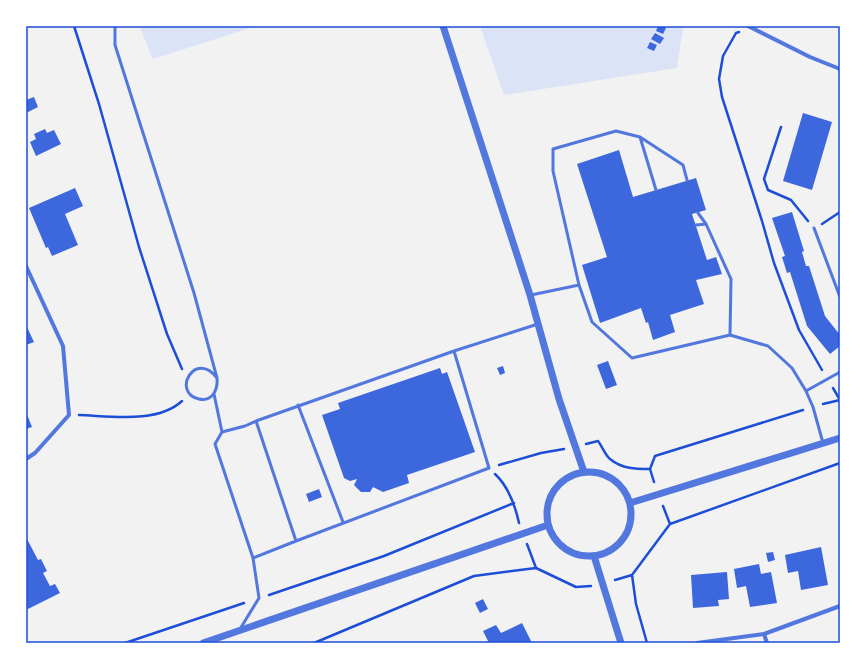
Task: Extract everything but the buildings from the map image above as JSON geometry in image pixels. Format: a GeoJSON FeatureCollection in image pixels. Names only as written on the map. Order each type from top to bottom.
{"type":"FeatureCollection","features":[{"type":"Feature","properties":{"kind":"street"},"geometry":{"type":"LineString","coordinates":[[443,26],[530,295],[559,399],[584,472]]}},
{"type":"Feature","properties":{"kind":"street"},"geometry":{"type":"LineString","coordinates":[[748,26],[753,27],[810,57],[840,69]]}},
{"type":"Feature","properties":{"kind":"street"},"geometry":{"type":"LineString","coordinates":[[26,266],[63,346],[68,415],[35,453],[26,458]]}},
{"type":"Feature","properties":{"kind":"street"},"geometry":{"type":"LineString","coordinates":[[630,503],[840,438]]}},
{"type":"Feature","properties":{"kind":"street"},"geometry":{"type":"LineString","coordinates":[[584,472],[596,472],[608,476],[618,483],[625,492],[630,503],[630,525],[628,532],[620,544],[608,552],[594,556],[582,556],[571,552],[561,545],[553,536],[548,525],[547,511],[551,497],[559,485],[570,476],[584,472]]}},
{"type":"Feature","properties":{"kind":"street"},"geometry":{"type":"LineString","coordinates":[[203,643],[548,525]]}},
{"type":"Feature","properties":{"kind":"street"},"geometry":{"type":"LineString","coordinates":[[594,556],[621,643]]}},
{"type":"Feature","properties":{"kind":"street"},"geometry":{"type":"LineString","coordinates":[[697,643],[764,634],[840,606]]}},
{"type":"Feature","properties":{"kind":"street"},"geometry":{"type":"LineString","coordinates":[[764,634],[767,643]]}},
{"type":"Feature","properties":{"kind":"lane"},"geometry":{"type":"LineString","coordinates":[[115,26],[115,45],[194,293],[217,378],[218,386],[214,394],[209,398],[202,400],[195,398],[187,390],[187,378],[191,372],[198,368],[205,368],[212,372],[217,378]]}},
{"type":"Feature","properties":{"kind":"lane"},"geometry":{"type":"LineString","coordinates":[[688,180],[683,165],[640,137],[616,131],[553,149],[553,171],[579,285],[592,322],[632,358],[730,335],[768,346],[792,368],[806,391],[813,407],[823,443]]}},
{"type":"Feature","properties":{"kind":"lane"},"geometry":{"type":"LineString","coordinates":[[640,137],[656,190]]}},
{"type":"Feature","properties":{"kind":"lane"},"geometry":{"type":"LineString","coordinates":[[698,213],[706,224],[731,279],[730,335]]}},
{"type":"Feature","properties":{"kind":"lane"},"geometry":{"type":"LineString","coordinates":[[696,225],[706,224]]}},
{"type":"Feature","properties":{"kind":"lane"},"geometry":{"type":"LineString","coordinates":[[814,228],[840,297]]}},
{"type":"Feature","properties":{"kind":"lane"},"geometry":{"type":"LineString","coordinates":[[530,295],[579,285]]}},
{"type":"Feature","properties":{"kind":"lane"},"geometry":{"type":"LineString","coordinates":[[222,432],[245,426],[256,420],[454,351],[539,324]]}},
{"type":"Feature","properties":{"kind":"lane"},"geometry":{"type":"LineString","coordinates":[[253,558],[343,522],[489,468],[454,351]]}},
{"type":"Feature","properties":{"kind":"lane"},"geometry":{"type":"LineString","coordinates":[[806,391],[840,372]]}},
{"type":"Feature","properties":{"kind":"lane"},"geometry":{"type":"LineString","coordinates":[[214,394],[222,432],[215,444],[253,558],[259,598],[238,631]]}},
{"type":"Feature","properties":{"kind":"lane"},"geometry":{"type":"LineString","coordinates":[[298,405],[343,522]]}},
{"type":"Feature","properties":{"kind":"lane"},"geometry":{"type":"LineString","coordinates":[[256,420],[296,541]]}},
{"type":"Feature","properties":{"kind":"path"},"geometry":{"type":"LineString","coordinates":[[74,26],[99,104],[139,247],[167,334],[181,368],[187,378]]}},
{"type":"Feature","properties":{"kind":"path"},"geometry":{"type":"LineString","coordinates":[[650,469],[655,456],[840,400],[796,323],[774,263],[722,97],[719,79],[722,56],[736,33],[753,27]]}},
{"type":"Feature","properties":{"kind":"path"},"geometry":{"type":"LineString","coordinates":[[780,127],[764,179],[768,190],[791,200],[814,228],[840,212]]}},
{"type":"Feature","properties":{"kind":"path"},"geometry":{"type":"LineString","coordinates":[[68,415],[151,416],[177,406],[190,394]]}},
{"type":"Feature","properties":{"kind":"path"},"geometry":{"type":"LineString","coordinates":[[670,524],[840,463]]}},
{"type":"Feature","properties":{"kind":"path"},"geometry":{"type":"LineString","coordinates":[[125,643],[384,556],[514,503],[503,481],[489,468]]}},
{"type":"Feature","properties":{"kind":"path"},"geometry":{"type":"LineString","coordinates":[[314,643],[474,576],[536,568]]}},
{"type":"Feature","properties":{"kind":"path"},"geometry":{"type":"LineString","coordinates":[[632,575],[636,604],[647,643]]}},
{"type":"Feature","properties":{"kind":"shaded area"},"geometry":{"type":"Polygon","coordinates":[[[139,26],[257,26],[153,59],[139,26]]]}},
{"type":"Feature","properties":{"kind":"shaded area"},"geometry":{"type":"Polygon","coordinates":[[[480,26],[683,27],[677,68],[504,95],[480,26]]]}}]}
